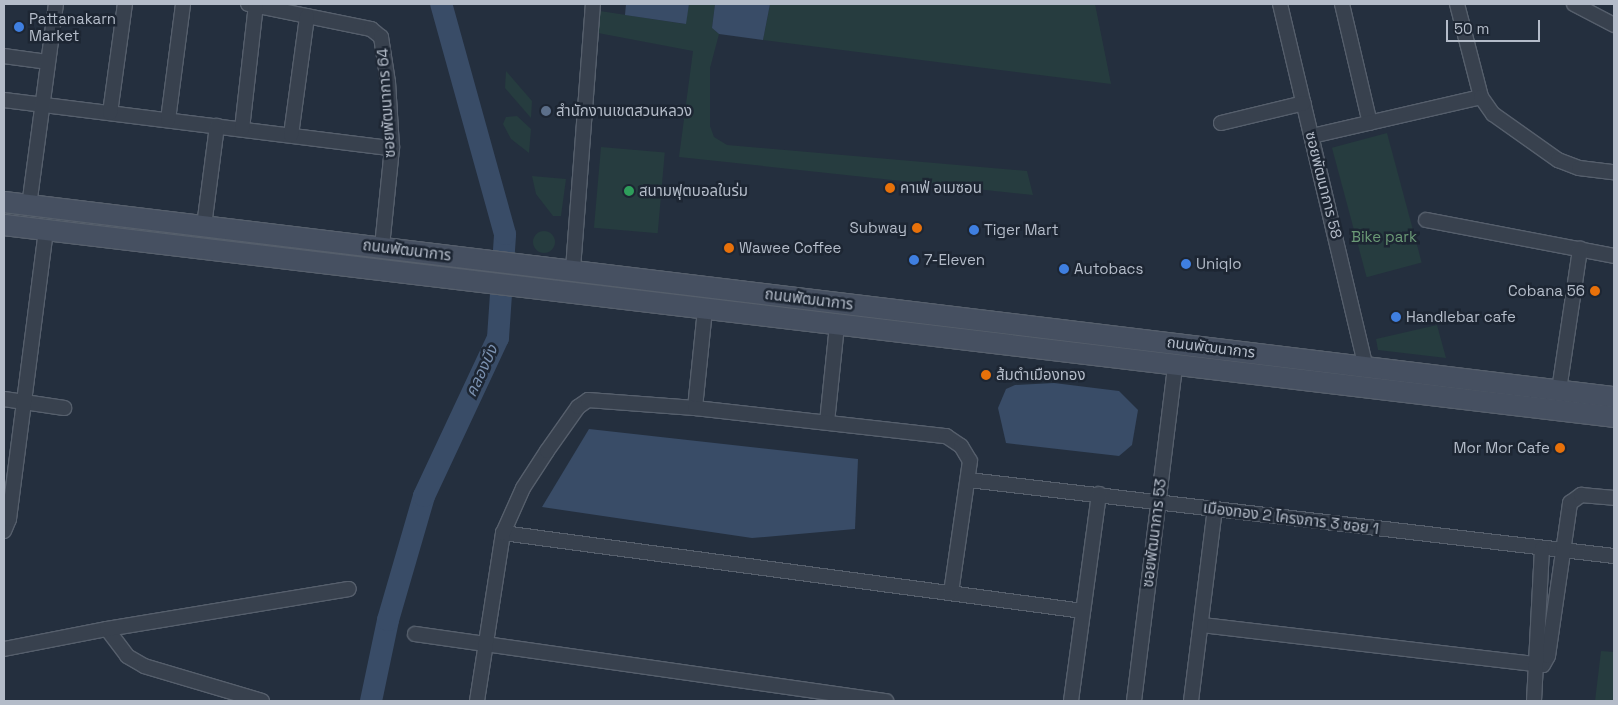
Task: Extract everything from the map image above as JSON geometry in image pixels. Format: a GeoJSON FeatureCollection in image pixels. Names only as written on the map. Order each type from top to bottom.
{"type":"FeatureCollection","features":[{"type":"Feature","properties":{"kind":"main road","name":"ถนนพัฒนาการ"},"geometry":{"type":"LineString","coordinates":[[4,202],[1614,397]]}},
{"type":"Feature","properties":{"kind":"main road"},"geometry":{"type":"LineString","coordinates":[[25,228],[29,206]]}},
{"type":"Feature","properties":{"kind":"main road","name":"ถนนพัฒนาการ"},"geometry":{"type":"LineString","coordinates":[[4,225],[1614,417]]}},
{"type":"Feature","properties":{"kind":"main road"},"geometry":{"type":"LineString","coordinates":[[769,317],[773,294]]}},
{"type":"Feature","properties":{"kind":"main road"},"geometry":{"type":"LineString","coordinates":[[1170,342],[1176,366]]}},
{"type":"Feature","properties":{"kind":"main road"},"geometry":{"type":"LineString","coordinates":[[1363,388],[1366,367]]}},
{"type":"Feature","properties":{"kind":"street"},"geometry":{"type":"LineString","coordinates":[[29,206],[56,4]]}},
{"type":"Feature","properties":{"kind":"street"},"geometry":{"type":"LineString","coordinates":[[110,113],[125,4]]}},
{"type":"Feature","properties":{"kind":"street"},"geometry":{"type":"LineString","coordinates":[[168,120],[184,4]]}},
{"type":"Feature","properties":{"kind":"street"},"geometry":{"type":"LineString","coordinates":[[573,270],[593,4]]}},
{"type":"Feature","properties":{"kind":"street","name":"ซอยพัฒนาการ 58"},"geometry":{"type":"LineString","coordinates":[[1280,4],[1366,367]]}},
{"type":"Feature","properties":{"kind":"street"},"geometry":{"type":"LineString","coordinates":[[1342,4],[1370,123]]}},
{"type":"Feature","properties":{"kind":"street"},"geometry":{"type":"LineString","coordinates":[[1457,4],[1481,96],[1493,114],[1558,160],[1579,168],[1614,172]]}},
{"type":"Feature","properties":{"kind":"street"},"geometry":{"type":"LineString","coordinates":[[1574,4],[1614,25]]}},
{"type":"Feature","properties":{"kind":"street"},"geometry":{"type":"LineString","coordinates":[[242,129],[252,5]]}},
{"type":"Feature","properties":{"kind":"street","name":"ซอยพัฒนาการ 64"},"geometry":{"type":"LineString","coordinates":[[252,5],[371,29],[381,37],[392,148],[382,247]]}},
{"type":"Feature","properties":{"kind":"street"},"geometry":{"type":"LineString","coordinates":[[291,135],[307,16]]}},
{"type":"Feature","properties":{"kind":"street"},"geometry":{"type":"LineString","coordinates":[[4,56],[48,62]]}},
{"type":"Feature","properties":{"kind":"street"},"geometry":{"type":"LineString","coordinates":[[1312,136],[1481,96]]}},
{"type":"Feature","properties":{"kind":"street"},"geometry":{"type":"LineString","coordinates":[[4,100],[392,148]]}},
{"type":"Feature","properties":{"kind":"street"},"geometry":{"type":"LineString","coordinates":[[1221,123],[1304,103]]}},
{"type":"Feature","properties":{"kind":"street"},"geometry":{"type":"LineString","coordinates":[[204,226],[217,126]]}},
{"type":"Feature","properties":{"kind":"street"},"geometry":{"type":"LineString","coordinates":[[1426,220],[1614,256]]}},
{"type":"Feature","properties":{"kind":"street"},"geometry":{"type":"LineString","coordinates":[[4,531],[9,519],[22,401],[46,230]]}},
{"type":"Feature","properties":{"kind":"street"},"geometry":{"type":"LineString","coordinates":[[1560,390],[1580,249]]}},
{"type":"Feature","properties":{"kind":"street"},"geometry":{"type":"LineString","coordinates":[[695,408],[705,309]]}},
{"type":"Feature","properties":{"kind":"street"},"geometry":{"type":"LineString","coordinates":[[827,422],[837,325]]}},
{"type":"Feature","properties":{"kind":"street","name":"ซอยพัฒนาการ 53"},"geometry":{"type":"LineString","coordinates":[[1134,701],[1176,366]]}},
{"type":"Feature","properties":{"kind":"street"},"geometry":{"type":"LineString","coordinates":[[4,399],[64,408]]}},
{"type":"Feature","properties":{"kind":"street"},"geometry":{"type":"LineString","coordinates":[[477,701],[484,644],[503,533],[523,488],[578,407],[597,399],[946,436],[961,446],[970,461],[969,480],[951,593]]}},
{"type":"Feature","properties":{"kind":"street","name":"เมืองทอง 2 โครงการ 3 ซอย 1"},"geometry":{"type":"LineString","coordinates":[[969,480],[1614,556]]}},
{"type":"Feature","properties":{"kind":"street"},"geometry":{"type":"LineString","coordinates":[[1071,701],[1099,494]]}},
{"type":"Feature","properties":{"kind":"street"},"geometry":{"type":"LineString","coordinates":[[1202,625],[1535,664],[1546,663],[1570,502],[1575,497],[1614,498]]}},
{"type":"Feature","properties":{"kind":"street"},"geometry":{"type":"LineString","coordinates":[[1191,701],[1202,625],[1215,508]]}},
{"type":"Feature","properties":{"kind":"street"},"geometry":{"type":"LineString","coordinates":[[503,533],[1083,611]]}},
{"type":"Feature","properties":{"kind":"street"},"geometry":{"type":"LineString","coordinates":[[1534,701],[1542,548]]}},
{"type":"Feature","properties":{"kind":"street"},"geometry":{"type":"LineString","coordinates":[[4,649],[107,628],[349,588]]}},
{"type":"Feature","properties":{"kind":"street"},"geometry":{"type":"LineString","coordinates":[[107,628],[126,656],[144,666],[262,701]]}},
{"type":"Feature","properties":{"kind":"street"},"geometry":{"type":"LineString","coordinates":[[415,634],[886,701]]}},
{"type":"Feature","properties":{"kind":"green space"},"geometry":{"type":"Polygon","coordinates":[[[689,4],[715,4],[712,28],[719,34],[710,68],[710,126],[714,137],[727,145],[1027,171],[1033,195],[679,157],[693,51],[598,33],[600,11],[685,24],[689,4]]]}},
{"type":"Feature","properties":{"kind":"green space"},"geometry":{"type":"Polygon","coordinates":[[[770,4],[1095,4],[1111,84],[763,40],[770,4]]]}},
{"type":"Feature","properties":{"kind":"green space"},"geometry":{"type":"Polygon","coordinates":[[[506,71],[532,101],[531,118],[505,88],[506,71]]]}},
{"type":"Feature","properties":{"kind":"green space"},"geometry":{"type":"Polygon","coordinates":[[[517,116],[531,129],[529,153],[511,139],[503,124],[506,117],[517,116]]]}},
{"type":"Feature","properties":{"kind":"green space","name":"Bike park"},"geometry":{"type":"Polygon","coordinates":[[[1387,133],[1422,262],[1367,277],[1332,148],[1387,133]]]}},
{"type":"Feature","properties":{"kind":"green space","name":"สนามฟุตบอลในร่ม"},"geometry":{"type":"Polygon","coordinates":[[[601,147],[665,153],[658,233],[594,228],[601,147]]]}},
{"type":"Feature","properties":{"kind":"green space"},"geometry":{"type":"Polygon","coordinates":[[[532,176],[566,179],[561,216],[553,216],[536,194],[532,176]]]}},
{"type":"Feature","properties":{"kind":"green space"},"geometry":{"type":"Polygon","coordinates":[[[544,231],[552,234],[555,242],[552,250],[544,253],[536,250],[533,242],[536,234],[544,231]]]}},
{"type":"Feature","properties":{"kind":"green space"},"geometry":{"type":"Polygon","coordinates":[[[1437,325],[1446,358],[1378,350],[1376,339],[1437,325]]]}},
{"type":"Feature","properties":{"kind":"green space"},"geometry":{"type":"Polygon","coordinates":[[[1601,651],[1614,652],[1614,701],[1595,701],[1601,651]]]}},
{"type":"Feature","properties":{"kind":"water"},"geometry":{"type":"Polygon","coordinates":[[[626,4],[689,4],[686,24],[625,15],[626,4]]]}},
{"type":"Feature","properties":{"kind":"water"},"geometry":{"type":"Polygon","coordinates":[[[715,4],[770,4],[763,40],[719,34],[712,28],[715,4]]]}},
{"type":"Feature","properties":{"kind":"water"},"geometry":{"type":"Polygon","coordinates":[[[1054,383],[1119,391],[1138,410],[1132,445],[1119,456],[1006,443],[998,408],[1006,389],[1015,385],[1054,383]]]}},
{"type":"Feature","properties":{"kind":"water"},"geometry":{"type":"Polygon","coordinates":[[[589,429],[858,459],[855,529],[752,538],[542,507],[589,429]]]}},
{"type":"Feature","properties":{"kind":"waterway","name":"คลองบึง"},"geometry":{"type":"LineString","coordinates":[[371,701],[388,620],[424,496],[498,338],[505,234],[441,4]]}},
{"type":"Feature","properties":{"kind":"place","name":"Pattanakarn Market"},"geometry":{"type":"Point","coordinates":[19,27]}},
{"type":"Feature","properties":{"kind":"place","name":"สำนักงานเขตสวนหลวง"},"geometry":{"type":"Point","coordinates":[546,111]}},
{"type":"Feature","properties":{"kind":"place","name":"คาเฟ่ อเมซอน"},"geometry":{"type":"Point","coordinates":[890,188]}},
{"type":"Feature","properties":{"kind":"place","name":"สนามฟุตบอลในร่ม"},"geometry":{"type":"Point","coordinates":[629,191]}},
{"type":"Feature","properties":{"kind":"place","name":"Subway"},"geometry":{"type":"Point","coordinates":[917,228]}},
{"type":"Feature","properties":{"kind":"place","name":"Tiger Mart"},"geometry":{"type":"Point","coordinates":[974,230]}},
{"type":"Feature","properties":{"kind":"place","name":"Wawee Coffee"},"geometry":{"type":"Point","coordinates":[729,248]}},
{"type":"Feature","properties":{"kind":"place","name":"7-Eleven"},"geometry":{"type":"Point","coordinates":[914,260]}},
{"type":"Feature","properties":{"kind":"place","name":"Uniqlo"},"geometry":{"type":"Point","coordinates":[1186,264]}},
{"type":"Feature","properties":{"kind":"place","name":"Autobacs"},"geometry":{"type":"Point","coordinates":[1064,269]}},
{"type":"Feature","properties":{"kind":"place","name":"Cobana 56"},"geometry":{"type":"Point","coordinates":[1595,291]}},
{"type":"Feature","properties":{"kind":"place","name":"Handlebar cafe"},"geometry":{"type":"Point","coordinates":[1396,317]}},
{"type":"Feature","properties":{"kind":"place","name":"ส้มตำเมืองทอง"},"geometry":{"type":"Point","coordinates":[986,375]}},
{"type":"Feature","properties":{"kind":"place","name":"Mor Mor Cafe"},"geometry":{"type":"Point","coordinates":[1560,448]}}]}
